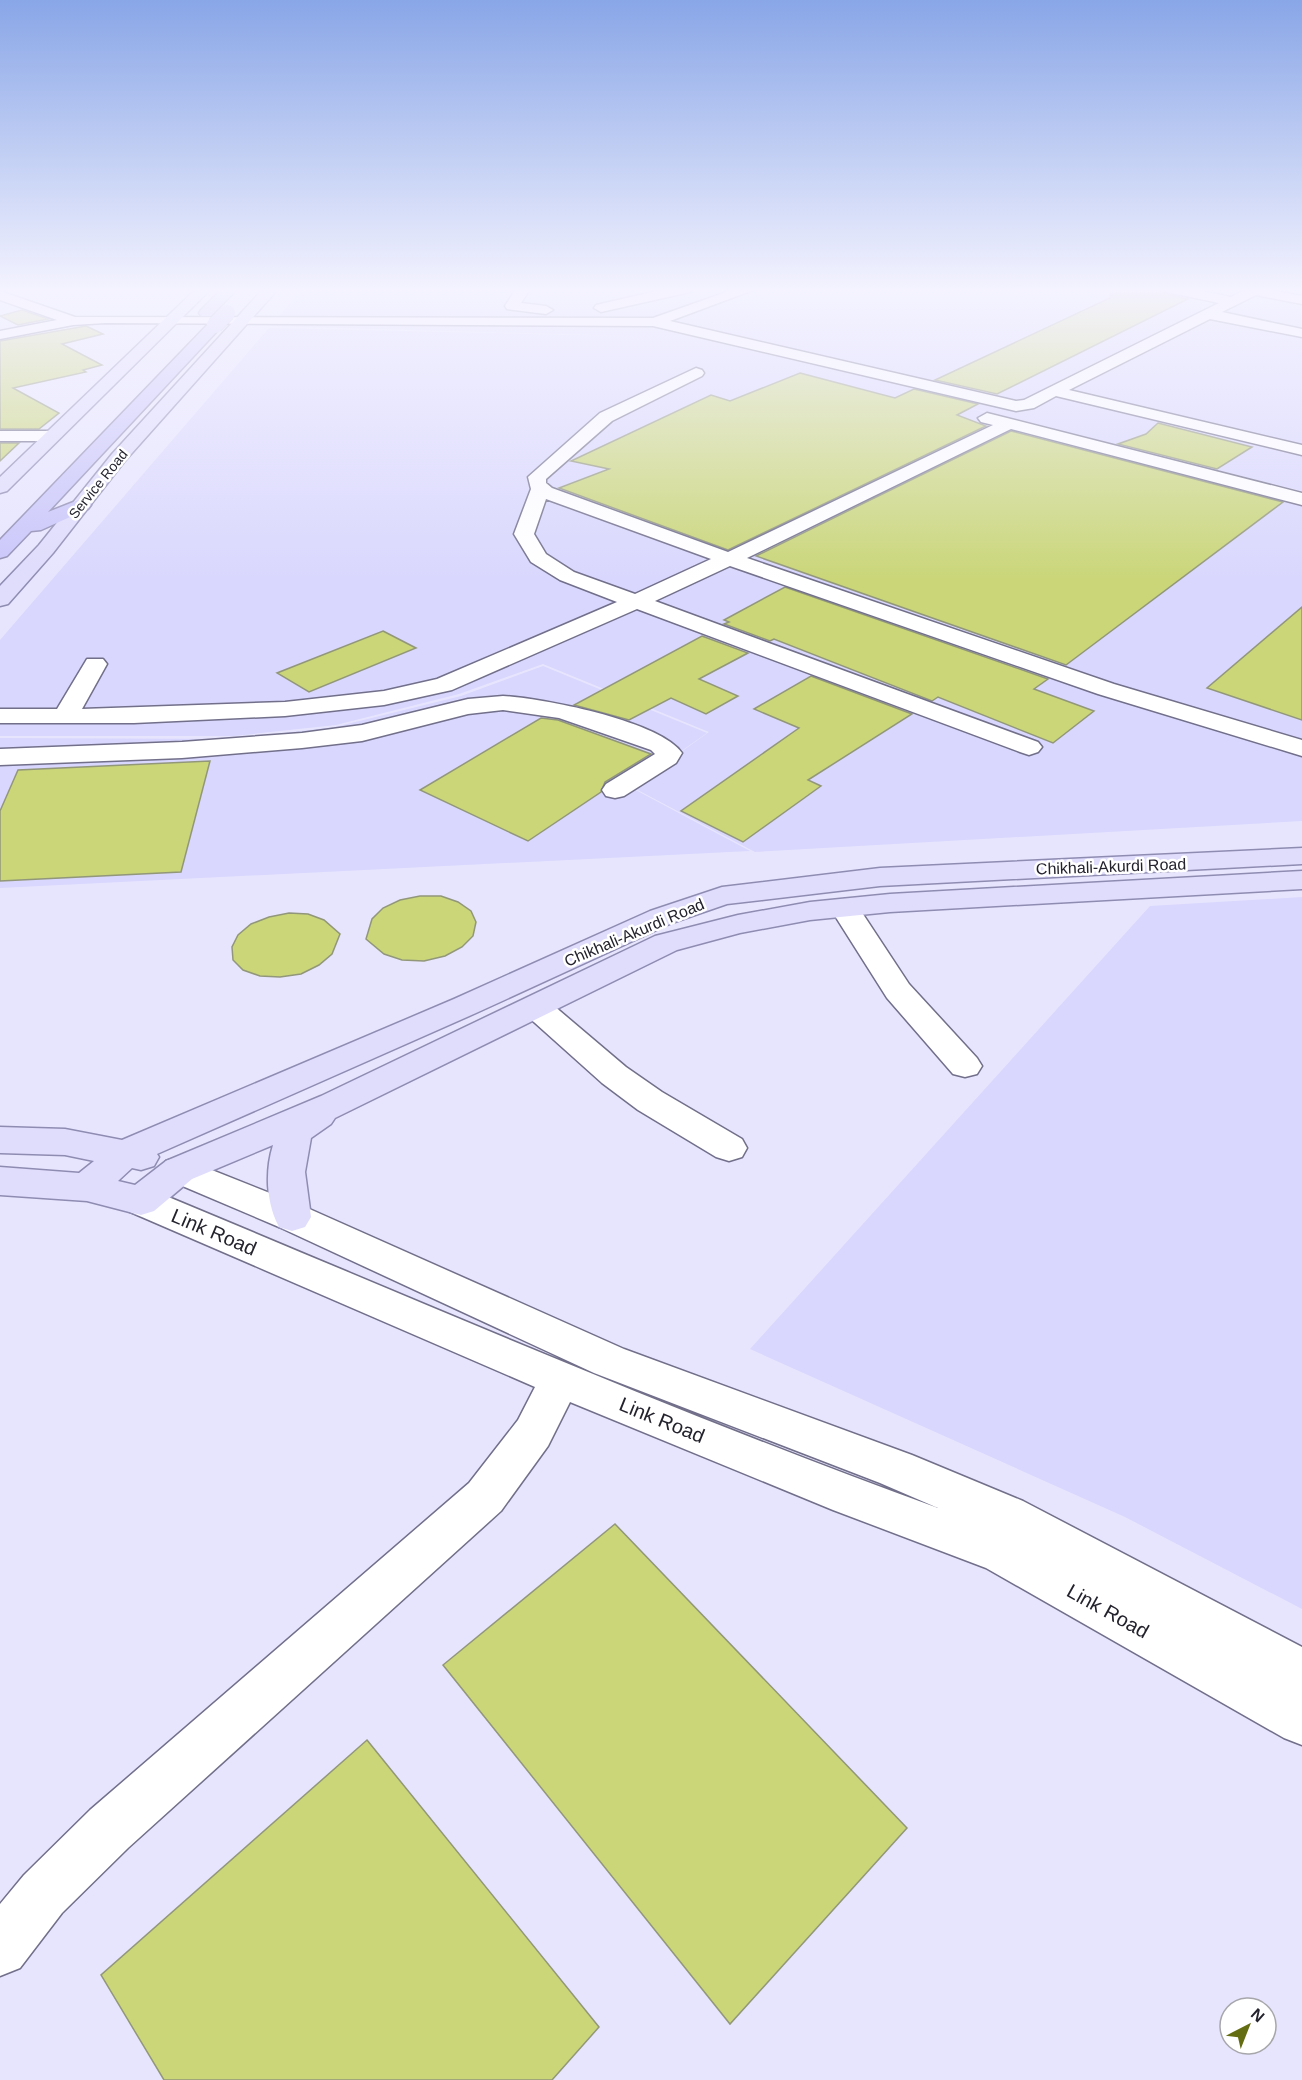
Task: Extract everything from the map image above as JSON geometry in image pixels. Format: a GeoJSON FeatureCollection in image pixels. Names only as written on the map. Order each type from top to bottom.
{"type":"FeatureCollection","features":[{"type":"Feature","properties":{"kind":"highway"},"geometry":{"type":"LineString","coordinates":[[130,390],[134,386]]}},
{"type":"Feature","properties":{"kind":"highway"},"geometry":{"type":"LineString","coordinates":[[0,552],[148,386]]}},
{"type":"Feature","properties":{"kind":"highway"},"geometry":{"type":"LineString","coordinates":[[19,532],[81,505]]}},
{"type":"Feature","properties":{"kind":"main road"},"geometry":{"type":"LineString","coordinates":[[0,487],[104,386]]}},
{"type":"Feature","properties":{"kind":"main road","name":"Service Road"},"geometry":{"type":"LineString","coordinates":[[0,599],[46,549],[178,386]]}},
{"type":"Feature","properties":{"kind":"main road","name":"Chikhali-Akurdi Road"},"geometry":{"type":"LineString","coordinates":[[87,1187],[126,1153],[465,1006],[661,917],[722,896],[790,886],[880,877],[1302,856]]}},
{"type":"Feature","properties":{"kind":"main road","name":"Chikhali-Akurdi Road"},"geometry":{"type":"LineString","coordinates":[[141,1201],[179,1170],[333,1105],[666,943],[738,924],[845,908],[1019,895],[1302,880]]}},
{"type":"Feature","properties":{"kind":"main road"},"geometry":{"type":"LineString","coordinates":[[292,1217],[287,1201],[286,1163],[298,1129],[333,1105]]}},
{"type":"Feature","properties":{"kind":"main road","name":"Link Road"},"geometry":{"type":"LineString","coordinates":[[0,1140],[65,1142],[126,1153],[179,1170]]}},
{"type":"Feature","properties":{"kind":"main road","name":"Link Road"},"geometry":{"type":"LineString","coordinates":[[0,1181],[87,1187],[141,1201]]}},
{"type":"Feature","properties":{"kind":"street"},"geometry":{"type":"LineString","coordinates":[[669,386],[606,417],[537,477],[537,484],[541,488],[729,560],[1106,689],[1302,748]]}},
{"type":"Feature","properties":{"kind":"street"},"geometry":{"type":"LineString","coordinates":[[864,386],[952,409]]}},
{"type":"Feature","properties":{"kind":"street"},"geometry":{"type":"LineString","coordinates":[[925,386],[998,404],[1016,406],[1028,404],[1064,386]]}},
{"type":"Feature","properties":{"kind":"street"},"geometry":{"type":"LineString","coordinates":[[1054,391],[1302,450]]}},
{"type":"Feature","properties":{"kind":"street"},"geometry":{"type":"LineString","coordinates":[[974,415],[1302,499]]}},
{"type":"Feature","properties":{"kind":"street"},"geometry":{"type":"LineString","coordinates":[[0,716],[134,716],[285,709],[384,698],[444,685],[518,655],[729,560],[1008,424]]}},
{"type":"Feature","properties":{"kind":"street"},"geometry":{"type":"LineString","coordinates":[[0,436],[52,436]]}},
{"type":"Feature","properties":{"kind":"street"},"geometry":{"type":"LineString","coordinates":[[541,488],[524,534],[538,558],[567,576],[1029,747]]}},
{"type":"Feature","properties":{"kind":"street"},"geometry":{"type":"LineString","coordinates":[[65,716],[95,664]]}},
{"type":"Feature","properties":{"kind":"street"},"geometry":{"type":"LineString","coordinates":[[0,757],[198,750],[329,737],[396,727],[474,705],[505,703],[558,709],[589,717],[660,746],[669,753],[667,758],[615,790]]}},
{"type":"Feature","properties":{"kind":"street"},"geometry":{"type":"LineString","coordinates":[[845,908],[898,991],[965,1066]]}},
{"type":"Feature","properties":{"kind":"street"},"geometry":{"type":"LineString","coordinates":[[536,1007],[614,1075],[650,1101],[729,1148]]}},
{"type":"Feature","properties":{"kind":"street","name":"Link Road"},"geometry":{"type":"LineString","coordinates":[[179,1170],[292,1217],[587,1377],[896,1469],[1008,1516],[1302,1673]]}},
{"type":"Feature","properties":{"kind":"street","name":"Link Road"},"geometry":{"type":"LineString","coordinates":[[141,1201],[587,1377],[849,1496],[1001,1552],[1302,1720]]}},
{"type":"Feature","properties":{"kind":"street"},"geometry":{"type":"LineString","coordinates":[[0,1948],[43,1894],[109,1829],[485,1497],[533,1433],[587,1377]]}},
{"type":"Feature","properties":{"kind":"shaded area"},"geometry":{"type":"Polygon","coordinates":[[[219,386],[881,386],[1302,492],[1302,821],[755,852],[632,787],[709,732],[543,664],[459,694],[336,725],[234,736],[0,736],[0,640],[219,386]]]}},
{"type":"Feature","properties":{"kind":"shaded area"},"geometry":{"type":"Polygon","coordinates":[[[882,386],[1302,386],[1302,491],[882,386]]]}},
{"type":"Feature","properties":{"kind":"shaded area"},"geometry":{"type":"Polygon","coordinates":[[[543,666],[707,733],[630,787],[750,851],[0,888],[0,738],[232,739],[335,727],[461,696],[543,666]]]}},
{"type":"Feature","properties":{"kind":"shaded area"},"geometry":{"type":"Polygon","coordinates":[[[1302,897],[1302,1609],[1125,1517],[750,1349],[1150,906],[1302,897]]]}},
{"type":"Feature","properties":{"kind":"building"},"geometry":{"type":"Polygon","coordinates":[[[0,386],[22,386],[13,388],[59,413],[39,429],[0,429],[0,386]]]}},
{"type":"Feature","properties":{"kind":"building"},"geometry":{"type":"Polygon","coordinates":[[[767,386],[850,386],[895,398],[914,389],[978,404],[957,415],[986,426],[728,550],[559,488],[609,469],[571,461],[711,395],[730,401],[767,386]]]}},
{"type":"Feature","properties":{"kind":"building"},"geometry":{"type":"Polygon","coordinates":[[[962,386],[1013,386],[997,394],[962,386]]]}},
{"type":"Feature","properties":{"kind":"building"},"geometry":{"type":"Polygon","coordinates":[[[1158,423],[1252,447],[1217,469],[1118,444],[1146,434],[1158,423]]]}},
{"type":"Feature","properties":{"kind":"building"},"geometry":{"type":"Polygon","coordinates":[[[1011,431],[1283,502],[1066,665],[756,556],[1011,431]]]}},
{"type":"Feature","properties":{"kind":"building"},"geometry":{"type":"Polygon","coordinates":[[[0,443],[19,443],[0,461],[0,443]]]}},
{"type":"Feature","properties":{"kind":"building"},"geometry":{"type":"Polygon","coordinates":[[[785,587],[1048,679],[1034,689],[1094,711],[1053,743],[938,697],[932,701],[774,639],[770,641],[724,624],[729,622],[724,620],[785,587]]]}},
{"type":"Feature","properties":{"kind":"building"},"geometry":{"type":"Polygon","coordinates":[[[1302,607],[1302,720],[1207,688],[1302,607]]]}},
{"type":"Feature","properties":{"kind":"building"},"geometry":{"type":"Polygon","coordinates":[[[383,631],[416,648],[309,692],[277,673],[383,631]]]}},
{"type":"Feature","properties":{"kind":"building"},"geometry":{"type":"Polygon","coordinates":[[[702,636],[748,653],[699,679],[738,696],[706,714],[671,698],[629,720],[574,705],[702,636]]]}},
{"type":"Feature","properties":{"kind":"building"},"geometry":{"type":"Polygon","coordinates":[[[811,676],[912,714],[808,780],[821,786],[743,842],[681,811],[799,728],[754,709],[811,676]]]}},
{"type":"Feature","properties":{"kind":"building"},"geometry":{"type":"Polygon","coordinates":[[[541,718],[558,720],[651,754],[605,782],[601,792],[528,841],[420,790],[541,718]]]}},
{"type":"Feature","properties":{"kind":"building"},"geometry":{"type":"Polygon","coordinates":[[[210,761],[181,872],[0,881],[0,811],[18,770],[210,761]]]}},
{"type":"Feature","properties":{"kind":"building"},"geometry":{"type":"Polygon","coordinates":[[[420,896],[441,896],[458,902],[471,911],[476,922],[473,936],[462,947],[445,956],[424,961],[402,960],[384,954],[366,939],[372,919],[383,908],[400,900],[420,896]]]}},
{"type":"Feature","properties":{"kind":"building"},"geometry":{"type":"Polygon","coordinates":[[[289,913],[308,914],[324,920],[340,934],[332,954],[319,965],[301,974],[280,977],[260,976],[243,970],[233,960],[232,947],[238,935],[251,924],[289,913]]]}},
{"type":"Feature","properties":{"kind":"building"},"geometry":{"type":"Polygon","coordinates":[[[615,1524],[907,1828],[730,2024],[443,1665],[615,1524]]]}},
{"type":"Feature","properties":{"kind":"building"},"geometry":{"type":"Polygon","coordinates":[[[367,1740],[599,2027],[552,2080],[164,2080],[101,1975],[367,1740]]]}}]}
